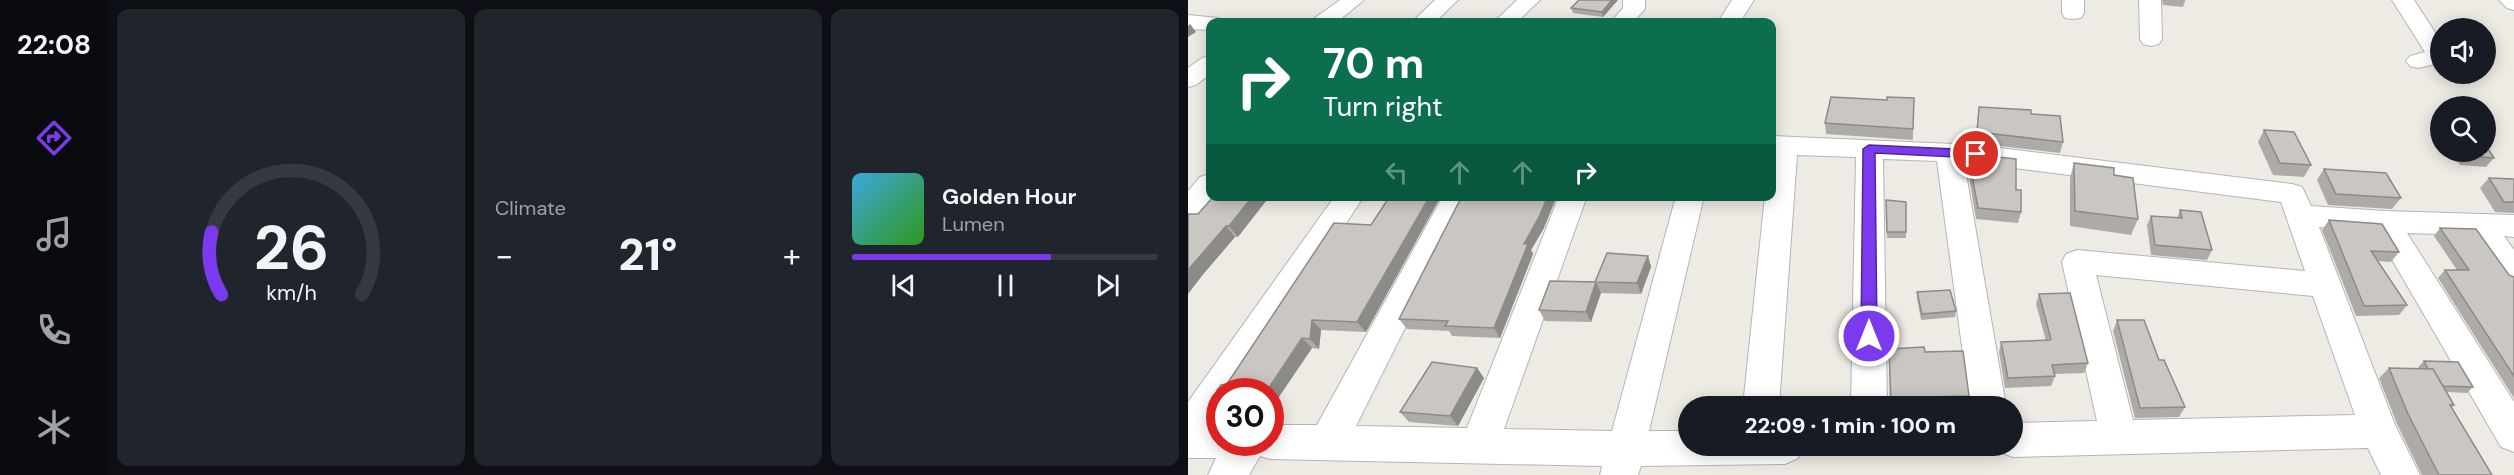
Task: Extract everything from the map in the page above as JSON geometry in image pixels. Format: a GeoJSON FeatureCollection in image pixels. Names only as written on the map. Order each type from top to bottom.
{"type":"FeatureCollection","features":[{"type":"Feature","properties":{"kind":"street"},"geometry":{"type":"LineString","coordinates":[[1329,18],[1353,0]]}},
{"type":"Feature","properties":{"kind":"street"},"geometry":{"type":"LineString","coordinates":[[1427,18],[1447,0]]}},
{"type":"Feature","properties":{"kind":"street"},"geometry":{"type":"LineString","coordinates":[[1509,18],[1529,0]]}},
{"type":"Feature","properties":{"kind":"street"},"geometry":{"type":"LineString","coordinates":[[1626,18],[1634,9],[1634,0]]}},
{"type":"Feature","properties":{"kind":"street"},"geometry":{"type":"LineString","coordinates":[[1732,18],[1743,0]]}},
{"type":"Feature","properties":{"kind":"street"},"geometry":{"type":"LineString","coordinates":[[2150,0],[2151,39]]}},
{"type":"Feature","properties":{"kind":"street"},"geometry":{"type":"LineString","coordinates":[[2403,0],[2438,54],[2436,57],[2418,61]]}},
{"type":"Feature","properties":{"kind":"street"},"geometry":{"type":"LineString","coordinates":[[2510,0],[2514,4]]}},
{"type":"Feature","properties":{"kind":"street"},"geometry":{"type":"LineString","coordinates":[[1188,21],[1206,23]]}},
{"type":"Feature","properties":{"kind":"street"},"geometry":{"type":"LineString","coordinates":[[1188,80],[1206,66]]}},
{"type":"Feature","properties":{"kind":"street"},"geometry":{"type":"LineString","coordinates":[[1776,176],[1778,145],[1976,154],[2292,194],[2379,431],[2402,475]]}},
{"type":"Feature","properties":{"kind":"street"},"geometry":{"type":"LineString","coordinates":[[1869,149],[1869,396]]}},
{"type":"Feature","properties":{"kind":"street"},"geometry":{"type":"LineString","coordinates":[[1949,153],[1986,396]]}},
{"type":"Feature","properties":{"kind":"street"},"geometry":{"type":"LineString","coordinates":[[1188,209],[1206,189]]}},
{"type":"Feature","properties":{"kind":"street"},"geometry":{"type":"LineString","coordinates":[[1188,433],[1347,201]]}},
{"type":"Feature","properties":{"kind":"street"},"geometry":{"type":"LineString","coordinates":[[1328,443],[1454,201]]}},
{"type":"Feature","properties":{"kind":"street"},"geometry":{"type":"LineString","coordinates":[[1479,446],[1571,201]]}},
{"type":"Feature","properties":{"kind":"street"},"geometry":{"type":"LineString","coordinates":[[1623,462],[1689,201]]}},
{"type":"Feature","properties":{"kind":"street"},"geometry":{"type":"LineString","coordinates":[[1762,396],[1774,201]]}},
{"type":"Feature","properties":{"kind":"street"},"geometry":{"type":"LineString","coordinates":[[2299,214],[2385,222],[2514,226]]}},
{"type":"Feature","properties":{"kind":"street"},"geometry":{"type":"LineString","coordinates":[[2385,222],[2514,435]]}},
{"type":"Feature","properties":{"kind":"street"},"geometry":{"type":"LineString","coordinates":[[2479,225],[2514,273]]}},
{"type":"Feature","properties":{"kind":"street"},"geometry":{"type":"LineString","coordinates":[[2119,437],[2077,262],[2325,285]]}},
{"type":"Feature","properties":{"kind":"street"},"geometry":{"type":"LineString","coordinates":[[2023,440],[2379,431]]}},
{"type":"Feature","properties":{"kind":"street"},"geometry":{"type":"LineString","coordinates":[[1188,441],[1206,441]]}},
{"type":"Feature","properties":{"kind":"street"},"geometry":{"type":"LineString","coordinates":[[1284,442],[1479,446],[1623,462],[1678,455]]}},
{"type":"Feature","properties":{"kind":"street"},"geometry":{"type":"LineString","coordinates":[[1227,475],[1239,456]]}},
{"type":"Feature","properties":{"kind":"building"},"geometry":{"type":"Polygon","coordinates":[[[1579,0],[1612,0],[1602,12],[1571,8],[1579,0]]]}},
{"type":"Feature","properties":{"kind":"building"},"geometry":{"type":"Polygon","coordinates":[[[1831,97],[1887,100],[1887,97],[1914,98],[1913,129],[1825,123],[1831,97]]]}},
{"type":"Feature","properties":{"kind":"building"},"geometry":{"type":"Polygon","coordinates":[[[1979,107],[2031,110],[2031,114],[2060,116],[2063,142],[1977,132],[1979,107]]]}},
{"type":"Feature","properties":{"kind":"building"},"geometry":{"type":"Polygon","coordinates":[[[2264,130],[2294,132],[2311,165],[2280,163],[2264,130]]]}},
{"type":"Feature","properties":{"kind":"building"},"geometry":{"type":"Polygon","coordinates":[[[1968,154],[2016,159],[2016,190],[2021,190],[2021,212],[1978,208],[1968,154]]]}},
{"type":"Feature","properties":{"kind":"building"},"geometry":{"type":"Polygon","coordinates":[[[2074,163],[2114,168],[2114,175],[2133,178],[2138,219],[2075,211],[2074,163]]]}},
{"type":"Feature","properties":{"kind":"building"},"geometry":{"type":"Polygon","coordinates":[[[2324,169],[2386,173],[2401,198],[2336,194],[2324,169]]]}},
{"type":"Feature","properties":{"kind":"building"},"geometry":{"type":"Polygon","coordinates":[[[2489,178],[2514,179],[2514,202],[2504,202],[2489,178]]]}},
{"type":"Feature","properties":{"kind":"building"},"geometry":{"type":"Polygon","coordinates":[[[1886,200],[1906,202],[1906,232],[1887,232],[1886,200]]]}},
{"type":"Feature","properties":{"kind":"building"},"geometry":{"type":"Polygon","coordinates":[[[1210,201],[1249,201],[1188,270],[1188,214],[1198,214],[1210,201]]]}},
{"type":"Feature","properties":{"kind":"building"},"geometry":{"type":"Polygon","coordinates":[[[1387,201],[1427,201],[1357,322],[1312,320],[1310,339],[1302,338],[1275,378],[1231,378],[1334,223],[1371,225],[1387,201]]]}},
{"type":"Feature","properties":{"kind":"building"},"geometry":{"type":"Polygon","coordinates":[[[1459,201],[1546,201],[1524,244],[1528,244],[1494,328],[1445,326],[1448,321],[1399,319],[1459,201]]]}},
{"type":"Feature","properties":{"kind":"building"},"geometry":{"type":"Polygon","coordinates":[[[2180,210],[2201,212],[2212,250],[2155,245],[2151,216],[2182,218],[2180,210]]]}},
{"type":"Feature","properties":{"kind":"building"},"geometry":{"type":"Polygon","coordinates":[[[2329,220],[2382,224],[2399,252],[2371,251],[2407,305],[2364,306],[2329,220]]]}},
{"type":"Feature","properties":{"kind":"building"},"geometry":{"type":"Polygon","coordinates":[[[2440,228],[2476,229],[2509,275],[2514,277],[2514,376],[2445,270],[2469,270],[2440,228]]]}},
{"type":"Feature","properties":{"kind":"building"},"geometry":{"type":"Polygon","coordinates":[[[1607,253],[1648,256],[1637,283],[1595,282],[1607,253]]]}},
{"type":"Feature","properties":{"kind":"building"},"geometry":{"type":"Polygon","coordinates":[[[1550,281],[1596,282],[1586,312],[1539,310],[1550,281]]]}},
{"type":"Feature","properties":{"kind":"building"},"geometry":{"type":"Polygon","coordinates":[[[1950,290],[1956,311],[1922,314],[1917,292],[1950,290]]]}},
{"type":"Feature","properties":{"kind":"building"},"geometry":{"type":"Polygon","coordinates":[[[2070,293],[2088,363],[2052,365],[2055,376],[2008,378],[2001,342],[2050,340],[2039,294],[2070,293]]]}},
{"type":"Feature","properties":{"kind":"building"},"geometry":{"type":"Polygon","coordinates":[[[2117,320],[2144,320],[2159,360],[2164,360],[2185,407],[2140,408],[2117,320]]]}},
{"type":"Feature","properties":{"kind":"building"},"geometry":{"type":"Polygon","coordinates":[[[1924,347],[1925,352],[1963,351],[1969,396],[1891,396],[1889,349],[1924,347]]]}},
{"type":"Feature","properties":{"kind":"building"},"geometry":{"type":"Polygon","coordinates":[[[2424,361],[2458,362],[2473,387],[2443,386],[2433,369],[2428,369],[2424,361]]]}},
{"type":"Feature","properties":{"kind":"building"},"geometry":{"type":"Polygon","coordinates":[[[1432,362],[1477,368],[1450,416],[1400,412],[1432,362]]]}},
{"type":"Feature","properties":{"kind":"building"},"geometry":{"type":"Polygon","coordinates":[[[2389,368],[2433,369],[2454,405],[2450,405],[2492,475],[2439,475],[2408,414],[2389,368]]]}},
{"type":"Feature","properties":{"kind":"route"},"geometry":{"type":"LineString","coordinates":[[1869,336],[1869,149],[1976,154]]}}]}
